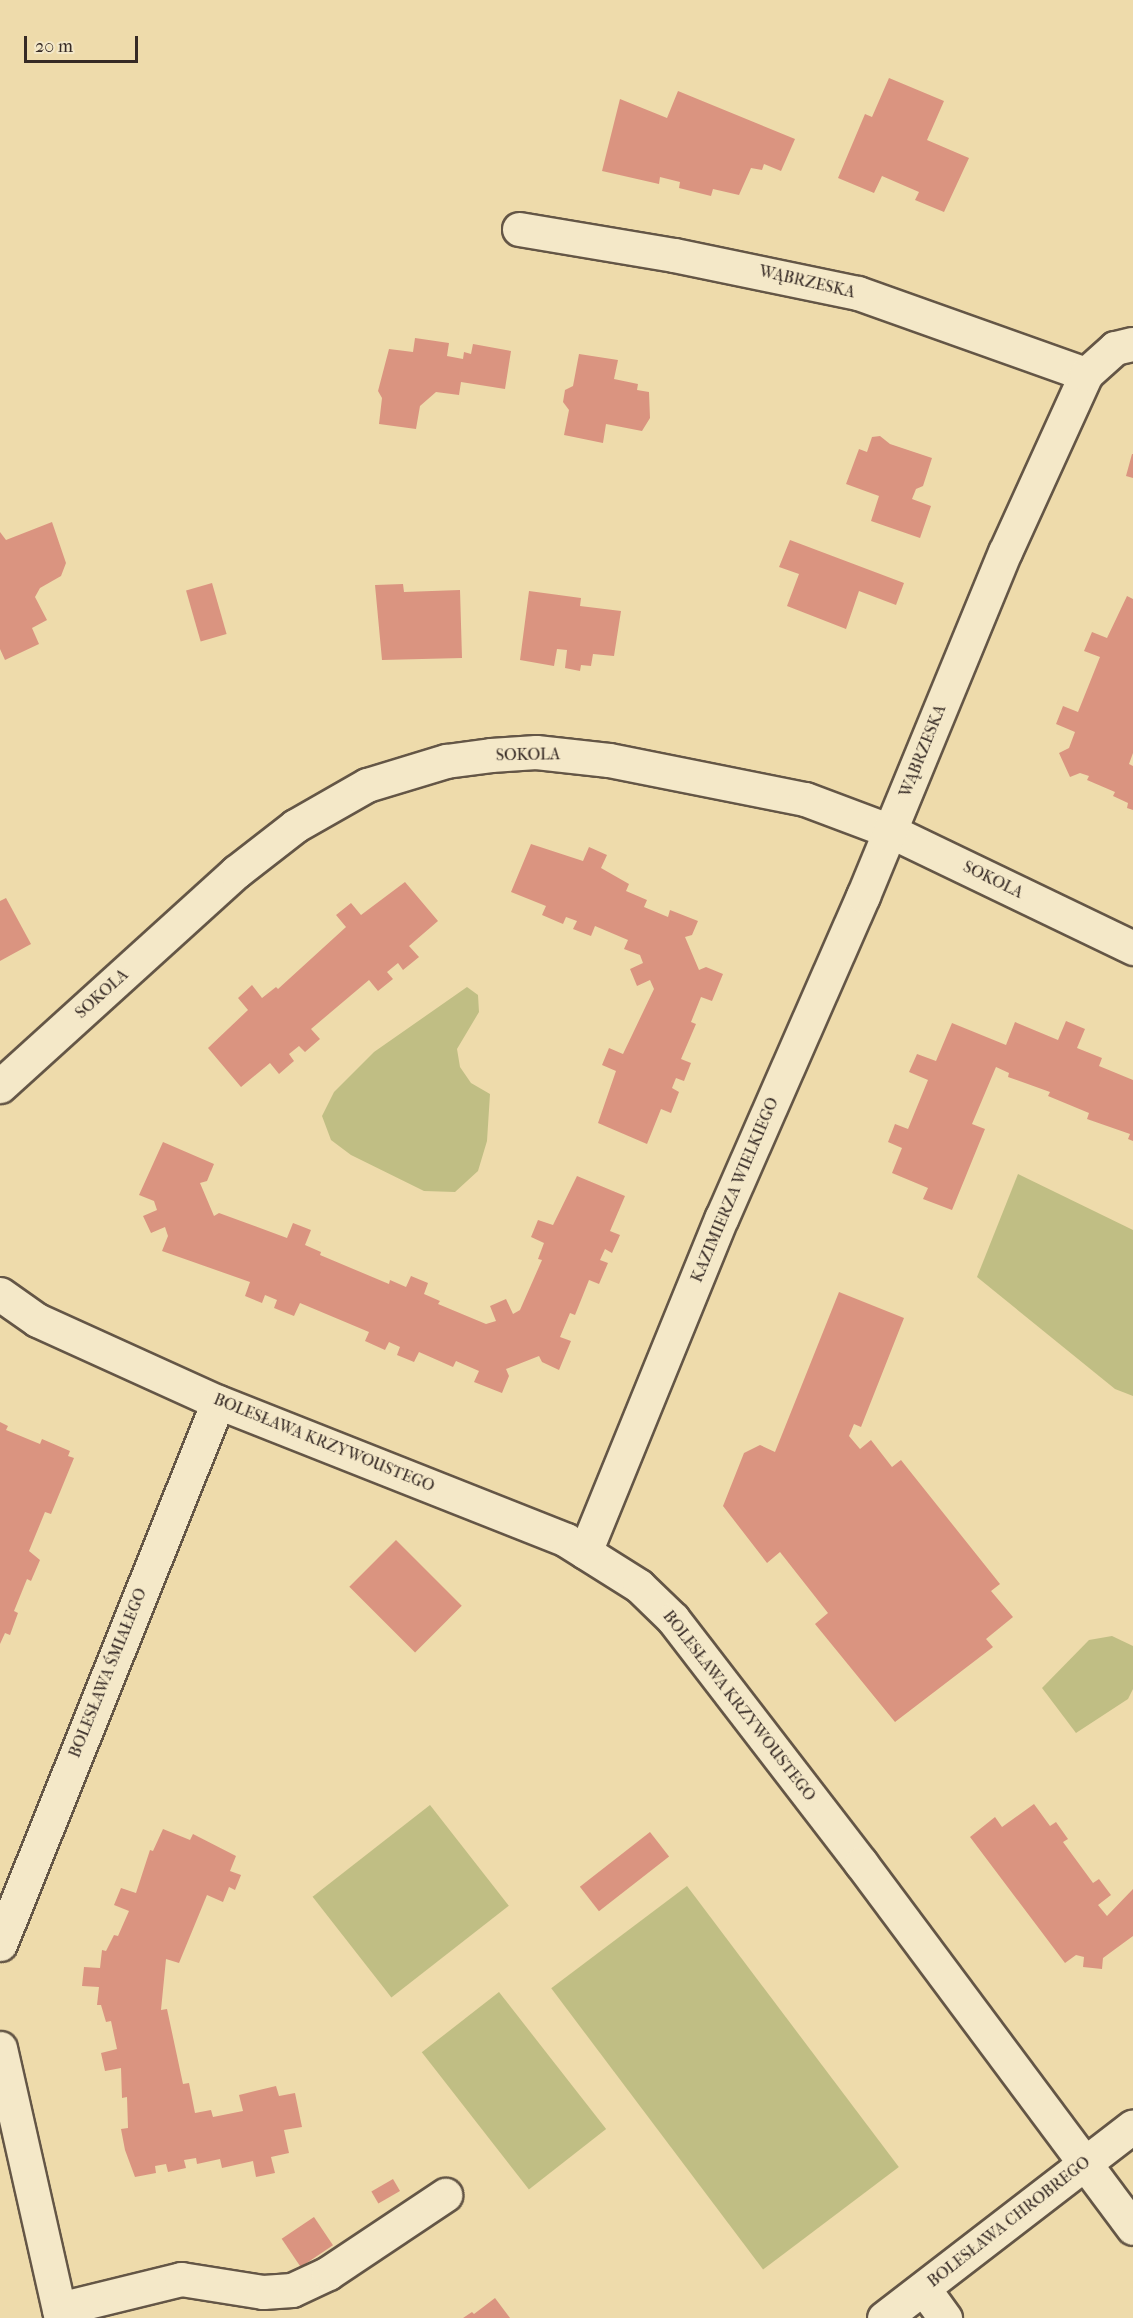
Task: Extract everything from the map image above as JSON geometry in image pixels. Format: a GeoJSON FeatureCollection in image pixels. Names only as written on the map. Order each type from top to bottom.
{"type":"FeatureCollection","features":[{"type":"Feature","properties":{"kind":"street","name":"WĄBRZESKA"},"geometry":{"type":"LineString","coordinates":[[519,229],[674,255],[858,293],[1086,374]]}},
{"type":"Feature","properties":{"kind":"street","name":"WĄBRZESKA"},"geometry":{"type":"LineString","coordinates":[[890,831],[963,652],[1086,374],[1115,348],[1133,344]]}},
{"type":"Feature","properties":{"kind":"street","name":"SOKOLA"},"geometry":{"type":"LineString","coordinates":[[0,1086],[266,847],[339,800],[407,771],[491,755],[574,755],[758,787],[806,799],[890,831],[1133,948]]}},
{"type":"Feature","properties":{"kind":"street","name":"KAZIMIERZA WIELKIEGO"},"geometry":{"type":"LineString","coordinates":[[585,1552],[722,1217],[890,831]]}},
{"type":"Feature","properties":{"kind":"street","name":"BOLESŁAWA KRZYWOUSTEGO"},"geometry":{"type":"LineString","coordinates":[[0,1294],[37,1320],[218,1402],[515,1519],[585,1552],[639,1586],[673,1619],[861,1863],[1083,2165],[1133,2228]]}},
{"type":"Feature","properties":{"kind":"street","name":"BOLESŁAWA ŚMIAŁEGO"},"geometry":{"type":"LineString","coordinates":[[0,1944],[218,1402]]}},
{"type":"Feature","properties":{"kind":"street"},"geometry":{"type":"LineString","coordinates":[[0,2048],[60,2313],[181,2279],[263,2292],[292,2290],[328,2273],[445,2195]]}},
{"type":"Feature","properties":{"kind":"street","name":"BOLESŁAWA CHROBREGO"},"geometry":{"type":"LineString","coordinates":[[884,2318],[1133,2126]]}},
{"type":"Feature","properties":{"kind":"street"},"geometry":{"type":"LineString","coordinates":[[924,2289],[945,2318]]}},
{"type":"Feature","properties":{"kind":"shaded area"},"geometry":{"type":"Polygon","coordinates":[[[467,987],[478,995],[479,1012],[457,1049],[460,1067],[471,1083],[490,1094],[487,1141],[478,1171],[455,1192],[424,1191],[351,1155],[331,1140],[322,1116],[334,1092],[374,1052],[467,987]]]}},
{"type":"Feature","properties":{"kind":"shaded area"},"geometry":{"type":"Polygon","coordinates":[[[1018,1174],[1133,1230],[1133,1396],[1115,1389],[977,1277],[1018,1174]]]}},
{"type":"Feature","properties":{"kind":"shaded area"},"geometry":{"type":"Polygon","coordinates":[[[1112,1636],[1133,1646],[1133,1689],[1128,1699],[1076,1733],[1042,1688],[1089,1640],[1112,1636]]]}},
{"type":"Feature","properties":{"kind":"shaded area"},"geometry":{"type":"Polygon","coordinates":[[[430,1805],[509,1906],[391,1998],[313,1897],[430,1805]]]}},
{"type":"Feature","properties":{"kind":"shaded area"},"geometry":{"type":"Polygon","coordinates":[[[687,1886],[899,2167],[763,2269],[551,1988],[687,1886]]]}},
{"type":"Feature","properties":{"kind":"shaded area"},"geometry":{"type":"Polygon","coordinates":[[[499,1992],[606,2129],[529,2189],[422,2052],[499,1992]]]}},
{"type":"Feature","properties":{"kind":"building"},"geometry":{"type":"Polygon","coordinates":[[[889,78],[944,101],[927,140],[969,158],[944,212],[915,200],[919,192],[882,176],[874,193],[838,178],[865,114],[872,117],[889,78]]]}},
{"type":"Feature","properties":{"kind":"building"},"geometry":{"type":"Polygon","coordinates":[[[678,91],[795,139],[781,171],[764,164],[762,170],[751,168],[739,195],[713,189],[711,196],[679,188],[680,182],[660,177],[659,184],[602,171],[620,99],[667,118],[678,91]]]}},
{"type":"Feature","properties":{"kind":"building"},"geometry":{"type":"Polygon","coordinates":[[[415,338],[449,343],[447,356],[463,359],[464,352],[471,354],[473,344],[511,351],[505,389],[461,382],[459,395],[436,392],[420,406],[416,429],[379,424],[382,398],[378,391],[389,349],[413,352],[415,338]]]}},
{"type":"Feature","properties":{"kind":"building"},"geometry":{"type":"Polygon","coordinates":[[[579,354],[618,360],[614,379],[638,384],[637,390],[649,392],[650,418],[642,431],[606,424],[603,443],[564,435],[569,410],[563,402],[565,390],[573,386],[579,354]]]}},
{"type":"Feature","properties":{"kind":"building"},"geometry":{"type":"Polygon","coordinates":[[[880,436],[890,444],[932,458],[923,486],[916,489],[912,499],[931,506],[920,538],[871,521],[879,496],[846,484],[859,449],[867,452],[872,437],[880,436]]]}},
{"type":"Feature","properties":{"kind":"building"},"geometry":{"type":"Polygon","coordinates":[[[1133,454],[1133,478],[1126,476],[1133,454]]]}},
{"type":"Feature","properties":{"kind":"building"},"geometry":{"type":"Polygon","coordinates":[[[52,522],[66,563],[61,576],[40,588],[35,597],[47,620],[32,628],[39,644],[5,660],[0,649],[0,532],[6,540],[52,522]]]}},
{"type":"Feature","properties":{"kind":"building"},"geometry":{"type":"Polygon","coordinates":[[[790,540],[904,583],[896,605],[859,591],[846,629],[787,606],[799,574],[779,567],[790,540]]]}},
{"type":"Feature","properties":{"kind":"building"},"geometry":{"type":"Polygon","coordinates":[[[212,583],[227,634],[201,641],[186,590],[212,583]]]}},
{"type":"Feature","properties":{"kind":"building"},"geometry":{"type":"Polygon","coordinates":[[[403,584],[404,592],[460,590],[462,658],[382,660],[375,585],[403,584]]]}},
{"type":"Feature","properties":{"kind":"building"},"geometry":{"type":"Polygon","coordinates":[[[529,591],[581,598],[580,606],[621,611],[614,656],[593,654],[591,666],[581,665],[580,671],[565,668],[567,650],[557,649],[554,666],[520,660],[529,591]]]}},
{"type":"Feature","properties":{"kind":"building"},"geometry":{"type":"Polygon","coordinates":[[[1127,596],[1133,599],[1133,753],[1129,764],[1133,766],[1133,810],[1127,808],[1128,803],[1113,796],[1115,792],[1087,780],[1089,776],[1080,773],[1070,777],[1059,753],[1069,748],[1075,732],[1056,724],[1063,706],[1078,712],[1100,657],[1084,651],[1092,632],[1107,638],[1127,596]]]}},
{"type":"Feature","properties":{"kind":"building"},"geometry":{"type":"Polygon","coordinates":[[[531,844],[583,861],[589,847],[607,855],[601,868],[629,884],[626,891],[647,900],[644,907],[668,917],[670,910],[698,921],[692,935],[685,937],[699,970],[706,967],[723,974],[712,1001],[701,997],[691,1022],[696,1024],[681,1059],[691,1063],[684,1081],[676,1078],[672,1088],[679,1092],[671,1113],[661,1109],[647,1144],[598,1123],[616,1071],[602,1065],[609,1048],[623,1054],[654,989],[650,980],[637,986],[630,969],[643,963],[640,955],[624,949],[628,940],[595,926],[591,936],[573,929],[577,921],[566,917],[563,924],[542,915],[546,906],[511,892],[531,844]]]}},
{"type":"Feature","properties":{"kind":"building"},"geometry":{"type":"Polygon","coordinates":[[[405,882],[438,921],[409,946],[419,957],[403,970],[398,963],[387,972],[393,979],[378,991],[369,980],[311,1029],[320,1039],[305,1052],[299,1046],[289,1054],[294,1061],[279,1074],[270,1063],[241,1087],[208,1048],[248,1010],[238,998],[252,985],[262,998],[276,987],[278,989],[346,927],[336,915],[351,903],[361,915],[405,882]]]}},
{"type":"Feature","properties":{"kind":"building"},"geometry":{"type":"Polygon","coordinates":[[[6,898],[31,944],[0,961],[0,901],[6,898]]]}},
{"type":"Feature","properties":{"kind":"building"},"geometry":{"type":"Polygon","coordinates":[[[1066,1021],[1085,1029],[1077,1048],[1102,1058],[1099,1066],[1133,1080],[1133,1141],[1128,1139],[1130,1134],[1087,1119],[1089,1113],[1048,1096],[1050,1092],[1008,1077],[1009,1073],[996,1067],[972,1124],[985,1129],[952,1210],[923,1199],[928,1188],[892,1173],[902,1148],[888,1142],[895,1124],[908,1129],[928,1080],[909,1072],[917,1054],[936,1061],[952,1023],[1006,1045],[1015,1022],[1058,1040],[1066,1021]]]}},
{"type":"Feature","properties":{"kind":"building"},"geometry":{"type":"Polygon","coordinates":[[[163,1142],[214,1164],[207,1181],[200,1183],[214,1216],[219,1213],[287,1238],[293,1223],[311,1230],[305,1245],[321,1252],[320,1255],[389,1284],[390,1280],[406,1287],[411,1276],[428,1283],[424,1294],[440,1301],[438,1304],[486,1324],[496,1321],[490,1306],[506,1299],[513,1314],[520,1310],[542,1260],[538,1259],[544,1243],[531,1237],[538,1220],[553,1225],[577,1176],[625,1196],[610,1231],[620,1235],[612,1253],[605,1249],[600,1260],[608,1263],[599,1284],[589,1280],[575,1315],[570,1313],[560,1337],[571,1341],[559,1370],[542,1362],[539,1356],[506,1369],[509,1376],[502,1393],[474,1382],[479,1371],[456,1361],[453,1367],[419,1352],[414,1362],[397,1355],[400,1347],[389,1342],[385,1350],[365,1341],[369,1332],[300,1303],[294,1316],[274,1308],[277,1300],[265,1295],[262,1303],[245,1296],[250,1282],[162,1251],[168,1236],[165,1227],[151,1233],[143,1216],[157,1210],[154,1201],[139,1195],[163,1142]]]}},
{"type":"Feature","properties":{"kind":"building"},"geometry":{"type":"Polygon","coordinates":[[[839,1292],[904,1318],[861,1427],[854,1424],[849,1436],[860,1449],[871,1440],[892,1467],[901,1460],[1000,1584],[991,1591],[1013,1617],[986,1639],[993,1647],[895,1722],[815,1624],[828,1613],[780,1552],[767,1563],[723,1506],[744,1453],[760,1445],[775,1452],[839,1292]]]}},
{"type":"Feature","properties":{"kind":"building"},"geometry":{"type":"Polygon","coordinates":[[[0,1422],[8,1426],[6,1430],[40,1444],[42,1439],[70,1451],[68,1456],[74,1458],[51,1514],[45,1512],[29,1551],[40,1560],[31,1581],[27,1579],[14,1611],[18,1613],[10,1635],[5,1633],[0,1644],[0,1422]]]}},
{"type":"Feature","properties":{"kind":"building"},"geometry":{"type":"Polygon","coordinates":[[[396,1540],[462,1606],[415,1652],[349,1587],[396,1540]]]}},
{"type":"Feature","properties":{"kind":"building"},"geometry":{"type":"Polygon","coordinates":[[[1034,1804],[1050,1826],[1056,1822],[1068,1839],[1063,1842],[1093,1883],[1099,1879],[1111,1895],[1098,1905],[1107,1916],[1133,1889],[1133,1936],[1103,1958],[1102,1969],[1083,1967],[1084,1957],[1076,1955],[1065,1963],[970,1837],[995,1817],[1002,1827],[1034,1804]]]}},
{"type":"Feature","properties":{"kind":"building"},"geometry":{"type":"Polygon","coordinates":[[[163,1829],[190,1840],[193,1834],[236,1856],[230,1871],[241,1875],[235,1890],[229,1887],[223,1902],[207,1895],[179,1963],[166,1959],[161,2010],[167,2009],[183,2084],[189,2083],[195,2113],[211,2110],[213,2117],[243,2111],[239,2095],[276,2086],[279,2096],[295,2093],[302,2127],[284,2130],[289,2153],[271,2157],[275,2173],[256,2177],[253,2161],[222,2168],[220,2159],[197,2164],[196,2158],[184,2160],[186,2168],[168,2172],[166,2164],[155,2166],[156,2173],[135,2177],[125,2150],[121,2129],[128,2128],[127,2097],[122,2098],[121,2068],[105,2071],[101,2053],[117,2049],[111,2021],[106,2022],[101,2005],[97,2005],[99,1987],[82,1986],[84,1967],[100,1968],[102,1950],[106,1951],[114,1935],[118,1936],[129,1911],[114,1905],[121,1888],[136,1893],[150,1850],[153,1851],[163,1829]]]}},
{"type":"Feature","properties":{"kind":"building"},"geometry":{"type":"Polygon","coordinates":[[[650,1832],[669,1856],[599,1911],[580,1887],[650,1832]]]}},
{"type":"Feature","properties":{"kind":"building"},"geometry":{"type":"Polygon","coordinates":[[[393,2179],[400,2191],[378,2204],[371,2192],[393,2179]]]}},
{"type":"Feature","properties":{"kind":"building"},"geometry":{"type":"Polygon","coordinates":[[[314,2217],[333,2245],[301,2267],[282,2239],[314,2217]]]}},
{"type":"Feature","properties":{"kind":"building"},"geometry":{"type":"Polygon","coordinates":[[[495,2298],[510,2318],[463,2318],[472,2312],[474,2314],[495,2298]]]}}]}
